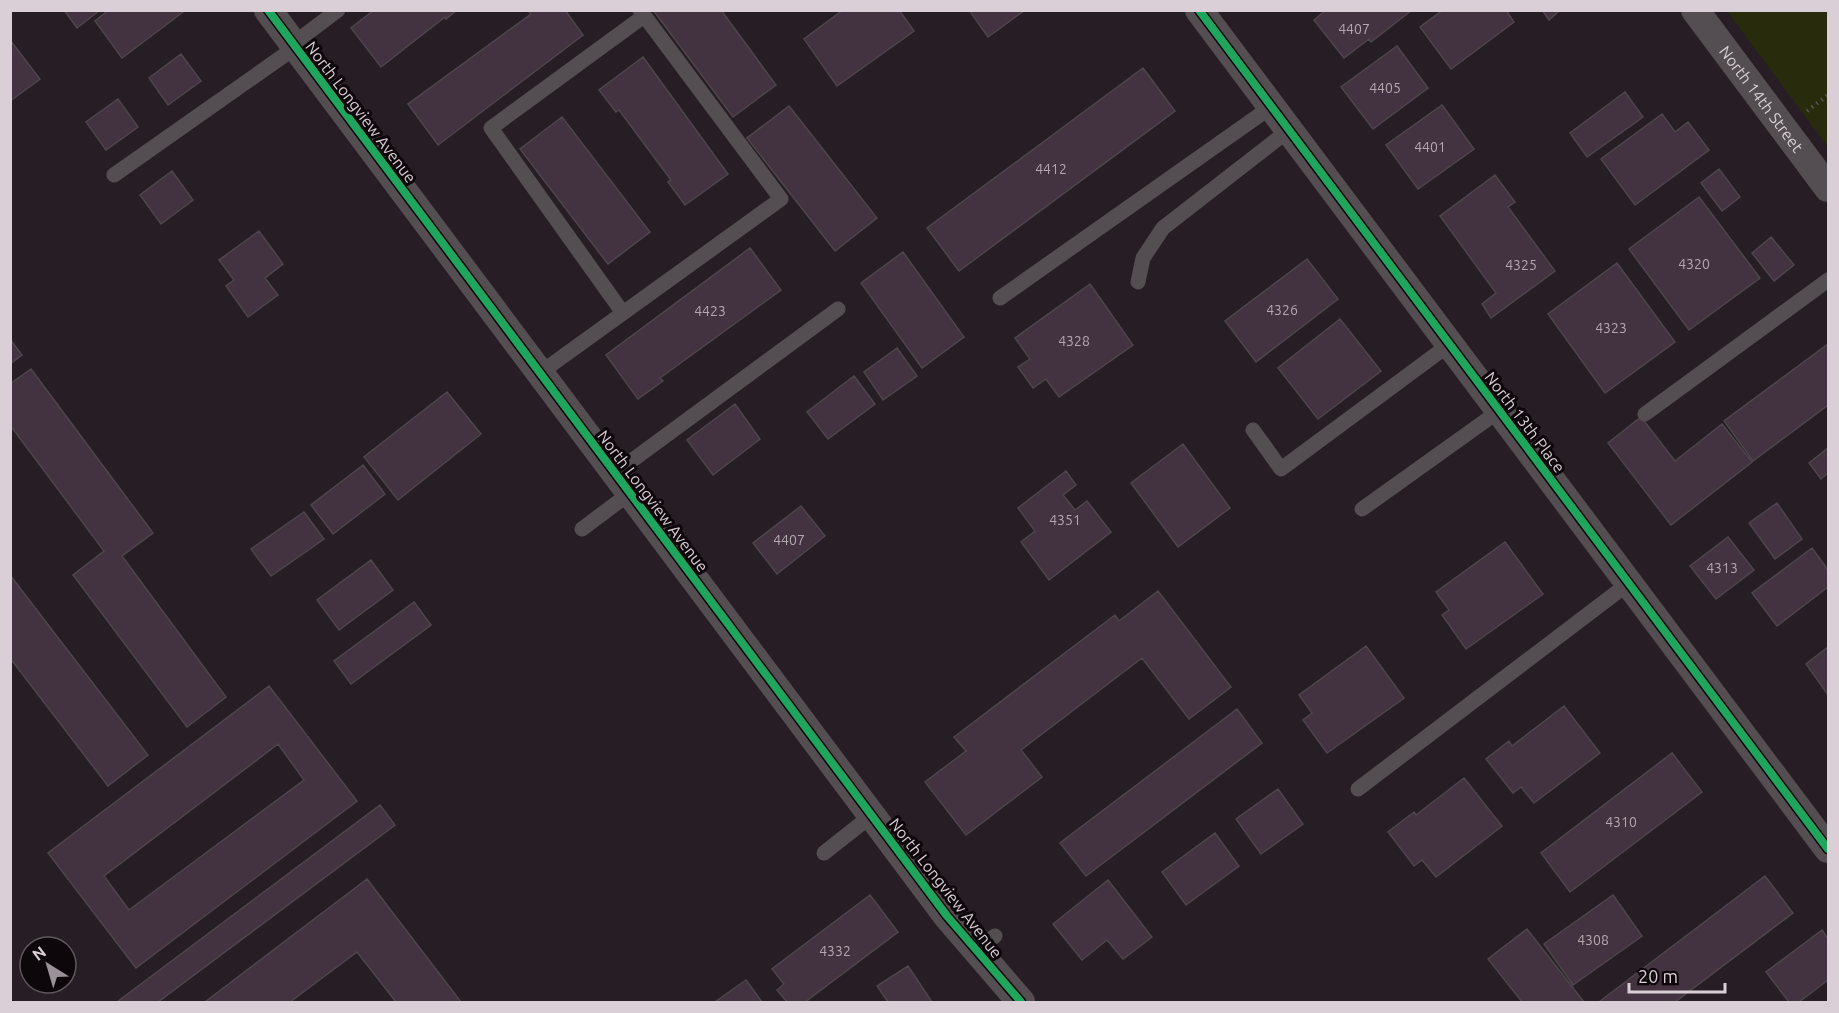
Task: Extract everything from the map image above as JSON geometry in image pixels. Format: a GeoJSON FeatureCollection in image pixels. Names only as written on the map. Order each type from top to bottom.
{"type":"FeatureCollection","features":[{"type":"Feature","properties":{"kind":"street","name":"North Longview Avenue"},"geometry":{"type":"LineString","coordinates":[[268,10],[947,916],[986,943],[1021,1002]]}},
{"type":"Feature","properties":{"kind":"street","name":"North 13th Place"},"geometry":{"type":"LineString","coordinates":[[1199,10],[1828,849]]}},
{"type":"Feature","properties":{"kind":"street","name":"North 14th Street"},"geometry":{"type":"LineString","coordinates":[[1695,10],[1828,188]]}},
{"type":"Feature","properties":{"kind":"lane"},"geometry":{"type":"LineString","coordinates":[[114,175],[295,45],[338,10]]}},
{"type":"Feature","properties":{"kind":"lane"},"geometry":{"type":"LineString","coordinates":[[540,373],[781,199],[642,13],[491,128],[623,313]]}},
{"type":"Feature","properties":{"kind":"lane"},"geometry":{"type":"LineString","coordinates":[[999,298],[1272,106]]}},
{"type":"Feature","properties":{"kind":"lane"},"geometry":{"type":"LineString","coordinates":[[1138,282],[1143,258],[1162,228],[1289,130]]}},
{"type":"Feature","properties":{"kind":"lane"},"geometry":{"type":"LineString","coordinates":[[1646,414],[1828,280]]}},
{"type":"Feature","properties":{"kind":"lane"},"geometry":{"type":"LineString","coordinates":[[582,529],[622,483],[838,309]]}},
{"type":"Feature","properties":{"kind":"lane"},"geometry":{"type":"LineString","coordinates":[[1253,430],[1281,469],[1450,344]]}},
{"type":"Feature","properties":{"kind":"lane"},"geometry":{"type":"LineString","coordinates":[[1362,509],[1500,411]]}},
{"type":"Feature","properties":{"kind":"lane"},"geometry":{"type":"LineString","coordinates":[[1358,789],[1629,583]]}},
{"type":"Feature","properties":{"kind":"lane"},"geometry":{"type":"LineString","coordinates":[[824,853],[872,815]]}},
{"type":"Feature","properties":{"kind":"path"},"geometry":{"type":"LineString","coordinates":[[1807,111],[1828,95]]}},
{"type":"Feature","properties":{"kind":"green space"},"geometry":{"type":"Polygon","coordinates":[[[1727,11],[1828,11],[1828,147],[1727,11]]]}},
{"type":"Feature","properties":{"kind":"building"},"geometry":{"type":"Polygon","coordinates":[[[64,10],[100,10],[77,28],[64,10]]]}},
{"type":"Feature","properties":{"kind":"building"},"geometry":{"type":"Polygon","coordinates":[[[109,10],[181,10],[183,12],[122,58],[95,21],[109,10]]]}},
{"type":"Feature","properties":{"kind":"building"},"geometry":{"type":"Polygon","coordinates":[[[374,10],[457,10],[381,67],[351,28],[374,10]]]}},
{"type":"Feature","properties":{"kind":"building"},"geometry":{"type":"Polygon","coordinates":[[[528,10],[565,10],[583,35],[438,145],[408,104],[531,14],[528,10]]]}},
{"type":"Feature","properties":{"kind":"building"},"geometry":{"type":"Polygon","coordinates":[[[653,10],[721,10],[776,85],[733,117],[653,10]]]}},
{"type":"Feature","properties":{"kind":"building"},"geometry":{"type":"Polygon","coordinates":[[[843,10],[899,10],[914,31],[837,86],[804,39],[843,10]]]}},
{"type":"Feature","properties":{"kind":"building"},"geometry":{"type":"Polygon","coordinates":[[[969,10],[1025,10],[988,37],[969,10]]]}},
{"type":"Feature","properties":{"kind":"building"},"geometry":{"type":"Polygon","coordinates":[[[1326,10],[1412,10],[1371,42],[1369,39],[1344,58],[1314,20],[1326,10]]]}},
{"type":"Feature","properties":{"kind":"building"},"geometry":{"type":"Polygon","coordinates":[[[1443,10],[1506,10],[1514,22],[1451,69],[1420,27],[1443,10]]]}},
{"type":"Feature","properties":{"kind":"building"},"geometry":{"type":"Polygon","coordinates":[[[1542,10],[1560,10],[1549,20],[1542,10]]]}},
{"type":"Feature","properties":{"kind":"building"},"geometry":{"type":"Polygon","coordinates":[[[10,40],[40,79],[10,101],[10,40]]]}},
{"type":"Feature","properties":{"kind":"building"},"geometry":{"type":"Polygon","coordinates":[[[1397,46],[1428,88],[1373,129],[1341,87],[1397,46]]]}},
{"type":"Feature","properties":{"kind":"building"},"geometry":{"type":"Polygon","coordinates":[[[181,54],[201,81],[168,105],[149,78],[181,54]]]}},
{"type":"Feature","properties":{"kind":"building"},"geometry":{"type":"Polygon","coordinates":[[[643,57],[728,174],[685,205],[668,182],[671,180],[619,110],[616,112],[599,90],[643,57]]]}},
{"type":"Feature","properties":{"kind":"building"},"geometry":{"type":"Polygon","coordinates":[[[1143,68],[1175,111],[959,271],[927,228],[1143,68]]]}},
{"type":"Feature","properties":{"kind":"building"},"geometry":{"type":"Polygon","coordinates":[[[1625,92],[1643,117],[1587,157],[1570,133],[1625,92]]]}},
{"type":"Feature","properties":{"kind":"building"},"geometry":{"type":"Polygon","coordinates":[[[118,99],[138,127],[106,150],[86,122],[118,99]]]}},
{"type":"Feature","properties":{"kind":"building"},"geometry":{"type":"Polygon","coordinates":[[[1442,105],[1474,149],[1418,189],[1386,145],[1442,105]]]}},
{"type":"Feature","properties":{"kind":"building"},"geometry":{"type":"Polygon","coordinates":[[[789,106],[877,218],[835,251],[747,138],[789,106]]]}},
{"type":"Feature","properties":{"kind":"building"},"geometry":{"type":"Polygon","coordinates":[[[1662,114],[1675,132],[1688,122],[1709,150],[1635,205],[1601,159],[1662,114]]]}},
{"type":"Feature","properties":{"kind":"building"},"geometry":{"type":"Polygon","coordinates":[[[562,117],[650,232],[608,264],[520,149],[562,117]]]}},
{"type":"Feature","properties":{"kind":"building"},"geometry":{"type":"Polygon","coordinates":[[[1719,169],[1740,197],[1722,211],[1701,183],[1719,169]]]}},
{"type":"Feature","properties":{"kind":"building"},"geometry":{"type":"Polygon","coordinates":[[[172,171],[193,200],[161,224],[140,195],[172,171]]]}},
{"type":"Feature","properties":{"kind":"building"},"geometry":{"type":"Polygon","coordinates":[[[1495,175],[1515,202],[1508,207],[1555,271],[1491,318],[1482,304],[1496,293],[1440,216],[1495,175]]]}},
{"type":"Feature","properties":{"kind":"building"},"geometry":{"type":"Polygon","coordinates":[[[1699,197],[1760,278],[1689,330],[1629,249],[1699,197]]]}},
{"type":"Feature","properties":{"kind":"building"},"geometry":{"type":"Polygon","coordinates":[[[259,231],[283,264],[265,278],[278,295],[248,317],[226,286],[234,280],[219,260],[259,231]]]}},
{"type":"Feature","properties":{"kind":"building"},"geometry":{"type":"Polygon","coordinates":[[[1771,237],[1794,265],[1774,281],[1752,253],[1771,237]]]}},
{"type":"Feature","properties":{"kind":"building"},"geometry":{"type":"Polygon","coordinates":[[[750,248],[781,290],[660,378],[663,381],[638,399],[606,355],[750,248]]]}},
{"type":"Feature","properties":{"kind":"building"},"geometry":{"type":"Polygon","coordinates":[[[903,252],[964,337],[922,368],[861,283],[903,252]]]}},
{"type":"Feature","properties":{"kind":"building"},"geometry":{"type":"Polygon","coordinates":[[[1307,259],[1338,299],[1256,362],[1225,321],[1307,259]]]}},
{"type":"Feature","properties":{"kind":"building"},"geometry":{"type":"Polygon","coordinates":[[[1617,263],[1675,342],[1605,393],[1548,314],[1617,263]]]}},
{"type":"Feature","properties":{"kind":"building"},"geometry":{"type":"Polygon","coordinates":[[[1090,284],[1133,345],[1059,397],[1046,379],[1033,388],[1018,367],[1030,359],[1015,338],[1090,284]]]}},
{"type":"Feature","properties":{"kind":"building"},"geometry":{"type":"Polygon","coordinates":[[[1340,319],[1381,371],[1318,419],[1278,368],[1340,319]]]}},
{"type":"Feature","properties":{"kind":"building"},"geometry":{"type":"Polygon","coordinates":[[[10,339],[22,355],[10,364],[10,339]]]}},
{"type":"Feature","properties":{"kind":"building"},"geometry":{"type":"Polygon","coordinates":[[[1828,344],[1828,405],[1753,461],[1724,421],[1828,344]]]}},
{"type":"Feature","properties":{"kind":"building"},"geometry":{"type":"Polygon","coordinates":[[[897,348],[917,376],[883,400],[864,372],[897,348]]]}},
{"type":"Feature","properties":{"kind":"building"},"geometry":{"type":"Polygon","coordinates":[[[31,369],[153,533],[122,556],[226,697],[187,727],[73,575],[104,551],[10,425],[10,384],[31,369]]]}},
{"type":"Feature","properties":{"kind":"building"},"geometry":{"type":"Polygon","coordinates":[[[854,376],[875,404],[828,439],[807,412],[854,376]]]}},
{"type":"Feature","properties":{"kind":"building"},"geometry":{"type":"Polygon","coordinates":[[[447,392],[481,434],[398,500],[364,457],[447,392]]]}},
{"type":"Feature","properties":{"kind":"building"},"geometry":{"type":"Polygon","coordinates":[[[735,404],[760,439],[713,475],[687,440],[735,404]]]}},
{"type":"Feature","properties":{"kind":"building"},"geometry":{"type":"Polygon","coordinates":[[[1641,417],[1675,461],[1722,424],[1752,462],[1671,525],[1608,443],[1641,417]]]}},
{"type":"Feature","properties":{"kind":"building"},"geometry":{"type":"Polygon","coordinates":[[[1183,444],[1230,508],[1178,547],[1131,483],[1183,444]]]}},
{"type":"Feature","properties":{"kind":"building"},"geometry":{"type":"Polygon","coordinates":[[[1828,448],[1828,473],[1821,479],[1809,463],[1828,448]]]}},
{"type":"Feature","properties":{"kind":"building"},"geometry":{"type":"Polygon","coordinates":[[[363,465],[385,494],[333,534],[311,505],[363,465]]]}},
{"type":"Feature","properties":{"kind":"building"},"geometry":{"type":"Polygon","coordinates":[[[1066,471],[1076,485],[1063,495],[1075,510],[1087,501],[1111,532],[1049,580],[1021,542],[1035,531],[1018,508],[1066,471]]]}},
{"type":"Feature","properties":{"kind":"building"},"geometry":{"type":"Polygon","coordinates":[[[1777,503],[1802,539],[1775,559],[1749,523],[1777,503]]]}},
{"type":"Feature","properties":{"kind":"building"},"geometry":{"type":"Polygon","coordinates":[[[801,506],[825,536],[777,574],[753,543],[801,506]]]}},
{"type":"Feature","properties":{"kind":"building"},"geometry":{"type":"Polygon","coordinates":[[[304,512],[324,539],[271,576],[251,549],[304,512]]]}},
{"type":"Feature","properties":{"kind":"building"},"geometry":{"type":"Polygon","coordinates":[[[1728,537],[1754,570],[1716,599],[1690,566],[1728,537]]]}},
{"type":"Feature","properties":{"kind":"building"},"geometry":{"type":"Polygon","coordinates":[[[1505,542],[1543,594],[1466,649],[1442,615],[1449,610],[1436,592],[1505,542]]]}},
{"type":"Feature","properties":{"kind":"building"},"geometry":{"type":"Polygon","coordinates":[[[1812,548],[1828,570],[1828,587],[1777,626],[1752,593],[1812,548]]]}},
{"type":"Feature","properties":{"kind":"building"},"geometry":{"type":"Polygon","coordinates":[[[371,560],[393,590],[339,630],[317,600],[371,560]]]}},
{"type":"Feature","properties":{"kind":"building"},"geometry":{"type":"Polygon","coordinates":[[[10,575],[148,755],[108,786],[10,658],[10,575]]]}},
{"type":"Feature","properties":{"kind":"building"},"geometry":{"type":"Polygon","coordinates":[[[1158,591],[1231,687],[1189,719],[1142,658],[1021,750],[1042,777],[966,835],[925,782],[966,751],[954,737],[1115,615],[1119,621],[1158,591]]]}},
{"type":"Feature","properties":{"kind":"building"},"geometry":{"type":"Polygon","coordinates":[[[414,602],[431,625],[351,684],[334,661],[414,602]]]}},
{"type":"Feature","properties":{"kind":"building"},"geometry":{"type":"Polygon","coordinates":[[[1366,646],[1404,698],[1327,753],[1303,720],[1312,713],[1299,695],[1366,646]]]}},
{"type":"Feature","properties":{"kind":"building"},"geometry":{"type":"Polygon","coordinates":[[[1828,647],[1828,695],[1806,664],[1828,647]]]}},
{"type":"Feature","properties":{"kind":"building"},"geometry":{"type":"Polygon","coordinates":[[[269,686],[357,801],[136,968],[48,853],[269,686]],[[278,744],[104,876],[129,910],[304,780],[278,744]]]}},
{"type":"Feature","properties":{"kind":"building"},"geometry":{"type":"Polygon","coordinates":[[[1564,706],[1600,753],[1534,803],[1521,787],[1513,793],[1486,759],[1509,741],[1512,746],[1564,706]]]}},
{"type":"Feature","properties":{"kind":"building"},"geometry":{"type":"Polygon","coordinates":[[[1237,709],[1262,743],[1086,876],[1060,843],[1237,709]]]}},
{"type":"Feature","properties":{"kind":"building"},"geometry":{"type":"Polygon","coordinates":[[[1672,753],[1702,792],[1570,892],[1541,853],[1672,753]]]}},
{"type":"Feature","properties":{"kind":"building"},"geometry":{"type":"Polygon","coordinates":[[[1464,778],[1502,826],[1436,877],[1422,860],[1414,866],[1388,832],[1414,812],[1416,815],[1464,778]]]}},
{"type":"Feature","properties":{"kind":"building"},"geometry":{"type":"Polygon","coordinates":[[[1278,789],[1303,824],[1261,854],[1236,819],[1278,789]]]}},
{"type":"Feature","properties":{"kind":"building"},"geometry":{"type":"Polygon","coordinates":[[[380,805],[395,825],[158,1002],[117,1002],[380,805]]]}},
{"type":"Feature","properties":{"kind":"building"},"geometry":{"type":"Polygon","coordinates":[[[1215,833],[1239,866],[1186,905],[1162,872],[1215,833]]]}},
{"type":"Feature","properties":{"kind":"building"},"geometry":{"type":"Polygon","coordinates":[[[1765,876],[1793,913],[1675,1002],[1599,1002],[1765,876]]]}},
{"type":"Feature","properties":{"kind":"building"},"geometry":{"type":"Polygon","coordinates":[[[367,879],[461,1002],[396,1002],[357,952],[290,1002],[205,1002],[367,879]]]}},
{"type":"Feature","properties":{"kind":"building"},"geometry":{"type":"Polygon","coordinates":[[[1108,880],[1152,937],[1123,959],[1107,940],[1082,960],[1053,924],[1108,880]]]}},
{"type":"Feature","properties":{"kind":"building"},"geometry":{"type":"Polygon","coordinates":[[[870,895],[898,932],[805,1002],[787,1002],[777,990],[784,984],[772,969],[870,895]]]}},
{"type":"Feature","properties":{"kind":"building"},"geometry":{"type":"Polygon","coordinates":[[[1613,895],[1642,936],[1573,985],[1544,944],[1613,895]]]}},
{"type":"Feature","properties":{"kind":"building"},"geometry":{"type":"Polygon","coordinates":[[[1527,929],[1584,1002],[1522,1002],[1488,959],[1527,929]]]}},
{"type":"Feature","properties":{"kind":"building"},"geometry":{"type":"Polygon","coordinates":[[[1822,930],[1828,939],[1828,980],[1799,1002],[1789,1002],[1766,972],[1822,930]]]}},
{"type":"Feature","properties":{"kind":"building"},"geometry":{"type":"Polygon","coordinates":[[[908,966],[932,1002],[888,1002],[877,986],[908,966]]]}},
{"type":"Feature","properties":{"kind":"building"},"geometry":{"type":"Polygon","coordinates":[[[746,980],[762,1002],[715,1002],[746,980]]]}},
{"type":"Feature","properties":{"kind":"cycle path"},"geometry":{"type":"LineString","coordinates":[[268,10],[947,916],[1021,1002]]}},
{"type":"Feature","properties":{"kind":"cycle path"},"geometry":{"type":"LineString","coordinates":[[1199,10],[1828,849]]}}]}
